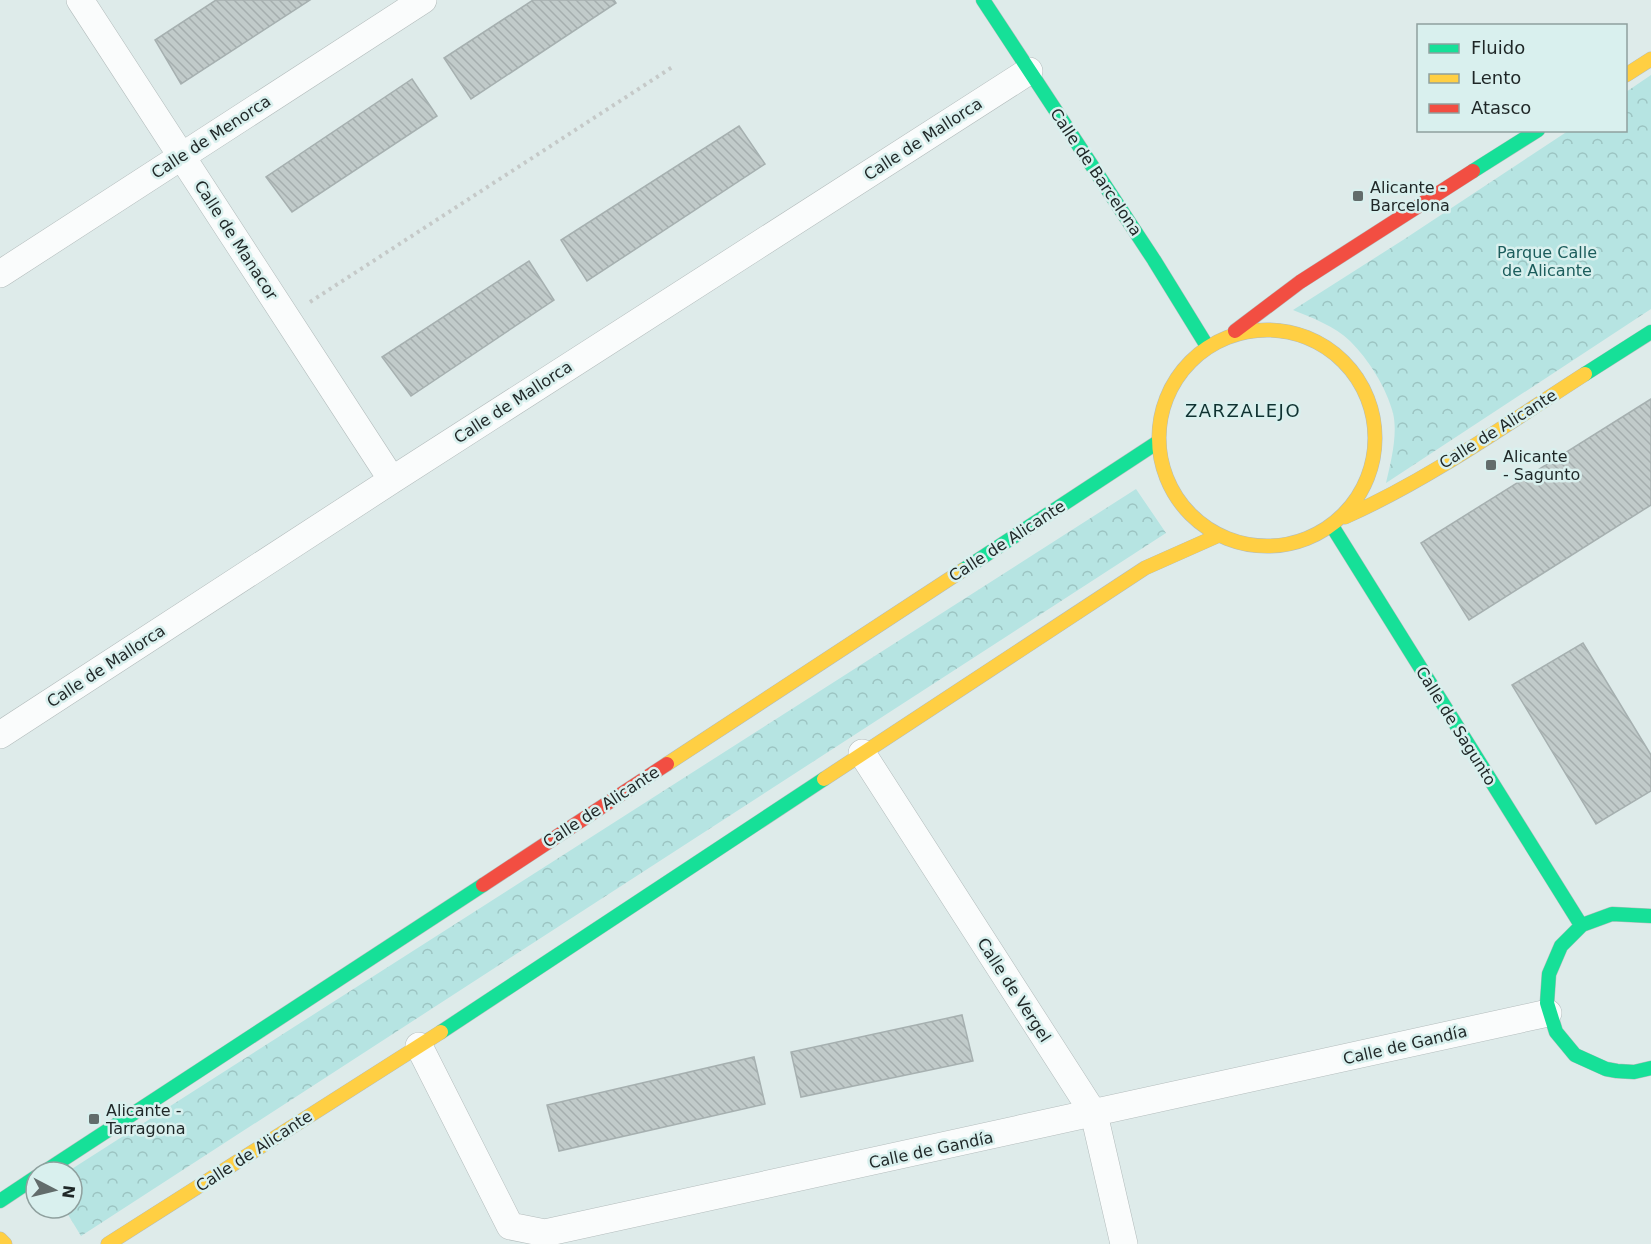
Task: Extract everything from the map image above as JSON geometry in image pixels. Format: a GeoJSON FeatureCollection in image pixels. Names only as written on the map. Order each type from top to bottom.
{"type":"FeatureCollection","features":[{"type":"Feature","properties":{"kind":"street","name":"Calle de Manacor"},"geometry":{"type":"LineString","coordinates":[[80,0],[392,480]]}},
{"type":"Feature","properties":{"kind":"street","name":"Calle de Menorca"},"geometry":{"type":"LineString","coordinates":[[0,274],[423,0]]}},
{"type":"Feature","properties":{"kind":"street","name":"Calle de Barcelona"},"geometry":{"type":"LineString","coordinates":[[982,0],[1154,260],[1207,346]]}},
{"type":"Feature","properties":{"kind":"street"},"geometry":{"type":"LineString","coordinates":[[1627,74],[1651,59]]}},
{"type":"Feature","properties":{"kind":"street","name":"Calle de Mallorca"},"geometry":{"type":"LineString","coordinates":[[0,735],[1029,71]]}},
{"type":"Feature","properties":{"kind":"street"},"geometry":{"type":"LineString","coordinates":[[1217,536],[1182,506],[1163,473],[1158,442],[1163,404],[1182,368],[1207,346],[1231,334],[1300,282],[1535,132]]}},
{"type":"Feature","properties":{"kind":"street"},"geometry":{"type":"LineString","coordinates":[[1231,334],[1269,328],[1321,342],[1350,366],[1374,413],[1376,451],[1365,488],[1336,523]]}},
{"type":"Feature","properties":{"kind":"street","name":"Calle de Alicante"},"geometry":{"type":"LineString","coordinates":[[108,1244],[419,1046],[1145,568],[1217,536],[1253,547],[1308,539],[1381,501],[1482,440],[1651,332]]}},
{"type":"Feature","properties":{"kind":"street","name":"Calle de Alicante"},"geometry":{"type":"LineString","coordinates":[[62,1160],[1158,442]]}},
{"type":"Feature","properties":{"kind":"street","name":"Calle de Sagunto"},"geometry":{"type":"LineString","coordinates":[[1336,523],[1581,925]]}},
{"type":"Feature","properties":{"kind":"street","name":"Calle de Vergel"},"geometry":{"type":"LineString","coordinates":[[862,753],[1094,1114],[1124,1244]]}},
{"type":"Feature","properties":{"kind":"street"},"geometry":{"type":"LineString","coordinates":[[1648,1073],[1620,1073],[1596,1067],[1575,1054],[1558,1036],[1548,1013],[1546,988],[1550,964],[1563,942],[1581,925],[1605,914],[1631,911],[1651,916]]}},
{"type":"Feature","properties":{"kind":"street","name":"Calle de Gandía"},"geometry":{"type":"LineString","coordinates":[[419,1046],[510,1226],[545,1233],[1548,1013]]}},
{"type":"Feature","properties":{"kind":"street"},"geometry":{"type":"LineString","coordinates":[[0,1201],[24,1185]]}},
{"type":"Feature","properties":{"kind":"street"},"geometry":{"type":"LineString","coordinates":[[0,1239],[5,1244]]}},
{"type":"Feature","properties":{"kind":"path"},"geometry":{"type":"LineString","coordinates":[[286,317],[674,66]]}},
{"type":"Feature","properties":{"kind":"green space","name":"Parque Calle de Alicante"},"geometry":{"type":"Polygon","coordinates":[[[1651,75],[1651,309],[1386,483],[1395,430],[1390,403],[1376,374],[1344,336],[1323,323],[1293,310],[1566,132],[1627,132],[1627,91],[1651,75]]]}},
{"type":"Feature","properties":{"kind":"green space"},"geometry":{"type":"Polygon","coordinates":[[[1136,489],[1166,533],[81,1236],[71,1220],[84,1220],[84,1161],[1136,489]]]}},
{"type":"Feature","properties":{"kind":"building"},"geometry":{"type":"Polygon","coordinates":[[[216,0],[310,0],[181,84],[155,40],[216,0]]]}},
{"type":"Feature","properties":{"kind":"building"},"geometry":{"type":"Polygon","coordinates":[[[533,0],[614,0],[616,3],[471,99],[444,58],[533,0]]]}},
{"type":"Feature","properties":{"kind":"building"},"geometry":{"type":"Polygon","coordinates":[[[412,79],[437,116],[292,212],[266,177],[412,79]]]}},
{"type":"Feature","properties":{"kind":"building"},"geometry":{"type":"Polygon","coordinates":[[[739,126],[765,164],[587,281],[561,240],[739,126]]]}},
{"type":"Feature","properties":{"kind":"building"},"geometry":{"type":"Polygon","coordinates":[[[529,261],[554,300],[411,396],[382,357],[529,261]]]}},
{"type":"Feature","properties":{"kind":"building"},"geometry":{"type":"Polygon","coordinates":[[[1651,399],[1651,505],[1469,620],[1421,543],[1651,399]]]}},
{"type":"Feature","properties":{"kind":"building"},"geometry":{"type":"Polygon","coordinates":[[[1583,643],[1651,755],[1651,791],[1596,824],[1512,685],[1583,643]]]}},
{"type":"Feature","properties":{"kind":"building"},"geometry":{"type":"Polygon","coordinates":[[[962,1015],[973,1061],[801,1097],[791,1052],[962,1015]]]}},
{"type":"Feature","properties":{"kind":"building"},"geometry":{"type":"Polygon","coordinates":[[[754,1057],[765,1104],[559,1151],[547,1105],[754,1057]]]}},
{"type":"Feature","properties":{"kind":"traffic: fast"},"geometry":{"type":"LineString","coordinates":[[983,0],[1154,260],[1207,346]]}},
{"type":"Feature","properties":{"kind":"traffic: fast"},"geometry":{"type":"LineString","coordinates":[[1473,171],[1535,132]]}},
{"type":"Feature","properties":{"kind":"traffic: fast"},"geometry":{"type":"LineString","coordinates":[[1585,374],[1651,332]]}},
{"type":"Feature","properties":{"kind":"traffic: fast"},"geometry":{"type":"LineString","coordinates":[[963,570],[1158,442]]}},
{"type":"Feature","properties":{"kind":"traffic: fast"},"geometry":{"type":"LineString","coordinates":[[1332,526],[1581,925]]}},
{"type":"Feature","properties":{"kind":"traffic: fast"},"geometry":{"type":"LineString","coordinates":[[441,1032],[824,779]]}},
{"type":"Feature","properties":{"kind":"traffic: fast"},"geometry":{"type":"LineString","coordinates":[[62,1160],[483,885]]}},
{"type":"Feature","properties":{"kind":"traffic: fast"},"geometry":{"type":"LineString","coordinates":[[1651,916],[1612,914],[1582,925],[1561,946],[1549,974],[1547,1003],[1556,1032],[1575,1055],[1606,1069],[1617,1071],[1634,1072],[1651,1068]]}},
{"type":"Feature","properties":{"kind":"traffic: fast"},"geometry":{"type":"LineString","coordinates":[[0,1201],[24,1185]]}},
{"type":"Feature","properties":{"kind":"traffic: slow"},"geometry":{"type":"LineString","coordinates":[[1627,74],[1651,59]]}},
{"type":"Feature","properties":{"kind":"traffic: slow"},"geometry":{"type":"LineString","coordinates":[[1256,330],[1278,330],[1298,334],[1318,342],[1344,361],[1363,387],[1371,407],[1375,438],[1371,469],[1363,489],[1344,515],[1318,534],[1298,542],[1278,546],[1256,546],[1236,542],[1216,534],[1198,522],[1183,507],[1171,489],[1163,469],[1159,449],[1159,427],[1163,407],[1171,387],[1183,369],[1198,354],[1216,342],[1236,334],[1256,330]]}},
{"type":"Feature","properties":{"kind":"traffic: slow"},"geometry":{"type":"LineString","coordinates":[[1345,517],[1438,468],[1585,374]]}},
{"type":"Feature","properties":{"kind":"traffic: slow"},"geometry":{"type":"LineString","coordinates":[[824,779],[1145,568],[1217,536]]}},
{"type":"Feature","properties":{"kind":"traffic: slow"},"geometry":{"type":"LineString","coordinates":[[667,764],[963,570]]}},
{"type":"Feature","properties":{"kind":"traffic: slow"},"geometry":{"type":"LineString","coordinates":[[108,1244],[441,1032]]}},
{"type":"Feature","properties":{"kind":"traffic: slow"},"geometry":{"type":"LineString","coordinates":[[0,1239],[5,1244]]}},
{"type":"Feature","properties":{"kind":"traffic: jam"},"geometry":{"type":"LineString","coordinates":[[1235,331],[1300,282],[1473,171]]}},
{"type":"Feature","properties":{"kind":"traffic: jam"},"geometry":{"type":"LineString","coordinates":[[483,885],[667,764]]}},
{"type":"Feature","properties":{"kind":"place","name":"Alicante - Barcelona"},"geometry":{"type":"Point","coordinates":[1358,196]}},
{"type":"Feature","properties":{"kind":"place","name":"Alicante - Sagunto"},"geometry":{"type":"Point","coordinates":[1491,465]}},
{"type":"Feature","properties":{"kind":"place","name":"Alicante - Tarragona"},"geometry":{"type":"Point","coordinates":[94,1119]}},
{"type":"Feature","properties":{"kind":"district","name":"ZARZALEJO"},"geometry":{"type":"Point","coordinates":[1243,410]}}]}
